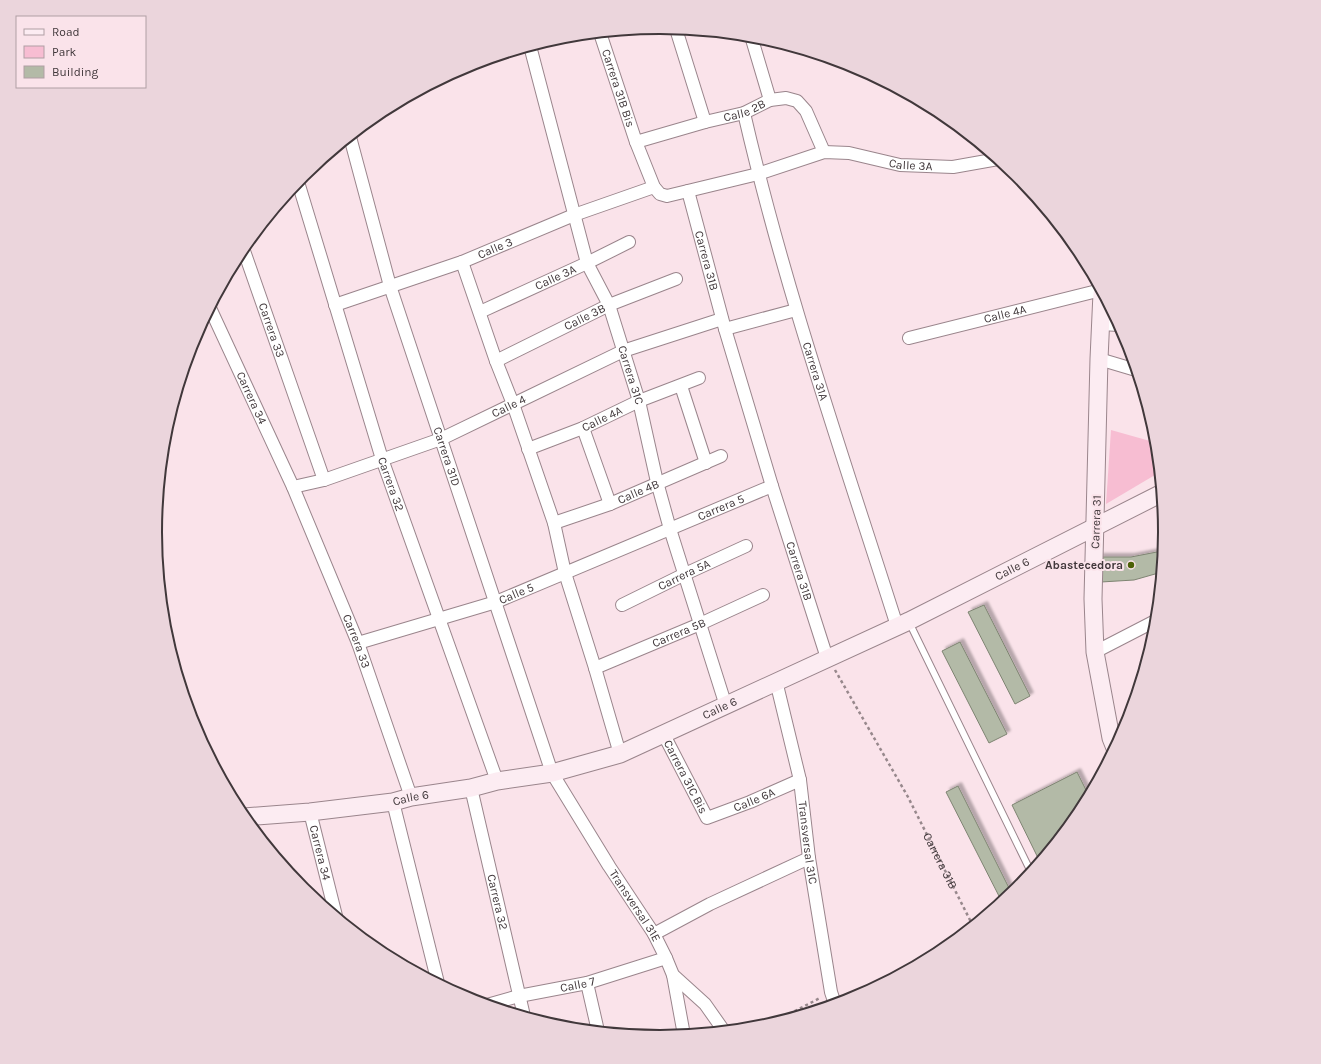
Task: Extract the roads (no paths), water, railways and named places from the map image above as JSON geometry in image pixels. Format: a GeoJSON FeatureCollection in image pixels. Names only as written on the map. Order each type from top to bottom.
{"type":"FeatureCollection","features":[{"type":"Feature","properties":{"kind":"street"},"geometry":{"type":"LineString","coordinates":[[678,35],[705,122]]}},
{"type":"Feature","properties":{"kind":"street","name":"Carrera 31B Bis"},"geometry":{"type":"LineString","coordinates":[[601,37],[636,142],[654,187]]}},
{"type":"Feature","properties":{"kind":"street"},"geometry":{"type":"LineString","coordinates":[[753,43],[770,100]]}},
{"type":"Feature","properties":{"kind":"street","name":"Carrera 31C"},"geometry":{"type":"LineString","coordinates":[[531,51],[587,263],[609,306],[639,401],[657,482],[670,529],[726,706]]}},
{"type":"Feature","properties":{"kind":"street","name":"Calle 2B"},"geometry":{"type":"LineString","coordinates":[[636,142],[705,122],[744,113],[770,100],[786,98],[797,101],[806,111],[824,152]]}},
{"type":"Feature","properties":{"kind":"street","name":"Carrera 31A"},"geometry":{"type":"LineString","coordinates":[[744,113],[758,174],[796,310],[903,623]]}},
{"type":"Feature","properties":{"kind":"street","name":"Carrera 31D"},"geometry":{"type":"LineString","coordinates":[[351,142],[390,286],[552,773]]}},
{"type":"Feature","properties":{"kind":"street"},"geometry":{"type":"LineString","coordinates":[[654,187],[660,194],[667,196],[758,174],[824,152]]}},
{"type":"Feature","properties":{"kind":"street","name":"Calle 3A"},"geometry":{"type":"LineString","coordinates":[[824,152],[849,154],[900,165],[953,167],[991,160]]}},
{"type":"Feature","properties":{"kind":"street","name":"Calle 3"},"geometry":{"type":"LineString","coordinates":[[335,305],[462,262],[574,214],[654,187]]}},
{"type":"Feature","properties":{"kind":"street","name":"Carrera 32"},"geometry":{"type":"LineString","coordinates":[[300,189],[382,460],[497,781]]}},
{"type":"Feature","properties":{"kind":"street","name":"Carrera 31B"},"geometry":{"type":"LineString","coordinates":[[688,191],[724,324],[772,486],[828,658]]}},
{"type":"Feature","properties":{"kind":"street","name":"Calle 3A"},"geometry":{"type":"LineString","coordinates":[[480,312],[629,242]]}},
{"type":"Feature","properties":{"kind":"street","name":"Carrera 33"},"geometry":{"type":"LineString","coordinates":[[246,256],[324,480]]}},
{"type":"Feature","properties":{"kind":"street"},"geometry":{"type":"LineString","coordinates":[[462,262],[496,361],[514,404],[554,523],[564,573],[595,668],[620,754]]}},
{"type":"Feature","properties":{"kind":"street","name":"Calle 3B"},"geometry":{"type":"LineString","coordinates":[[496,361],[609,306],[676,279]]}},
{"type":"Feature","properties":{"kind":"street","name":"Calle 4A"},"geometry":{"type":"LineString","coordinates":[[909,338],[1097,292]]}},
{"type":"Feature","properties":{"kind":"street","name":"Carrera 31"},"geometry":{"type":"LineString","coordinates":[[1102,302],[1093,600],[1095,652],[1115,735]]}},
{"type":"Feature","properties":{"kind":"street","name":"Calle 4"},"geometry":{"type":"LineString","coordinates":[[293,487],[324,480],[441,439],[623,351],[724,324],[796,310]]}},
{"type":"Feature","properties":{"kind":"street","name":"Carrera 34"},"geometry":{"type":"LineString","coordinates":[[213,314],[293,487]]}},
{"type":"Feature","properties":{"kind":"street"},"geometry":{"type":"LineString","coordinates":[[1101,324],[1113,324]]}},
{"type":"Feature","properties":{"kind":"street"},"geometry":{"type":"LineString","coordinates":[[1099,359],[1131,368]]}},
{"type":"Feature","properties":{"kind":"street","name":"Calle 4A"},"geometry":{"type":"LineString","coordinates":[[528,449],[583,428],[639,401],[681,386],[698,378]]}},
{"type":"Feature","properties":{"kind":"street"},"geometry":{"type":"LineString","coordinates":[[681,386],[706,463]]}},
{"type":"Feature","properties":{"kind":"street"},"geometry":{"type":"LineString","coordinates":[[583,428],[610,504]]}},
{"type":"Feature","properties":{"kind":"street","name":"Calle 4B"},"geometry":{"type":"LineString","coordinates":[[554,523],[610,504],[657,482],[721,456]]}},
{"type":"Feature","properties":{"kind":"street","name":"Carrera 5"},"geometry":{"type":"LineString","coordinates":[[670,529],[772,486]]}},
{"type":"Feature","properties":{"kind":"street","name":"Carrera 33"},"geometry":{"type":"LineString","coordinates":[[293,487],[358,643],[411,797]]}},
{"type":"Feature","properties":{"kind":"street","name":"Calle 6"},"geometry":{"type":"LineString","coordinates":[[251,816],[310,812],[393,802],[411,797],[471,788],[497,781],[552,773],[620,754],[664,735],[776,681],[903,623],[1157,496]]}},
{"type":"Feature","properties":{"kind":"street","name":"Calle 5"},"geometry":{"type":"LineString","coordinates":[[358,643],[496,602],[670,529]]}},
{"type":"Feature","properties":{"kind":"street","name":"Carrera 5A"},"geometry":{"type":"LineString","coordinates":[[622,605],[746,546]]}},
{"type":"Feature","properties":{"kind":"street","name":"Carrera 5B"},"geometry":{"type":"LineString","coordinates":[[595,668],[700,624],[763,595]]}},
{"type":"Feature","properties":{"kind":"street"},"geometry":{"type":"LineString","coordinates":[[1095,652],[1150,624]]}},
{"type":"Feature","properties":{"kind":"street","name":"Transversal 31C"},"geometry":{"type":"LineString","coordinates":[[776,681],[800,780],[809,858],[833,999]]}},
{"type":"Feature","properties":{"kind":"street","name":"Carrera 31C Bis"},"geometry":{"type":"LineString","coordinates":[[664,735],[707,818]]}},
{"type":"Feature","properties":{"kind":"street","name":"Transversal 31E"},"geometry":{"type":"LineString","coordinates":[[552,773],[609,866],[654,934],[673,975],[705,1004],[721,1026]]}},
{"type":"Feature","properties":{"kind":"street","name":"Calle 6A"},"geometry":{"type":"LineString","coordinates":[[707,818],[750,802],[800,780]]}},
{"type":"Feature","properties":{"kind":"street","name":"Carrera 32"},"geometry":{"type":"LineString","coordinates":[[471,788],[523,1010]]}},
{"type":"Feature","properties":{"kind":"street"},"geometry":{"type":"LineString","coordinates":[[393,802],[437,977]]}},
{"type":"Feature","properties":{"kind":"street","name":"Carrera 34"},"geometry":{"type":"LineString","coordinates":[[310,812],[334,908]]}},
{"type":"Feature","properties":{"kind":"street"},"geometry":{"type":"LineString","coordinates":[[654,934],[704,908],[809,858]]}},
{"type":"Feature","properties":{"kind":"street","name":"Calle 7"},"geometry":{"type":"LineString","coordinates":[[496,1002],[519,996],[587,983],[666,958]]}},
{"type":"Feature","properties":{"kind":"street"},"geometry":{"type":"LineString","coordinates":[[673,975],[683,1029]]}},
{"type":"Feature","properties":{"kind":"street"},"geometry":{"type":"LineString","coordinates":[[587,983],[597,1026]]}},
{"type":"Feature","properties":{"kind":"lane"},"geometry":{"type":"LineString","coordinates":[[903,623],[1028,867]]}},
{"type":"Feature","properties":{"kind":"place","name":"Abastecedora"},"geometry":{"type":"Point","coordinates":[1131,565]}}]}
